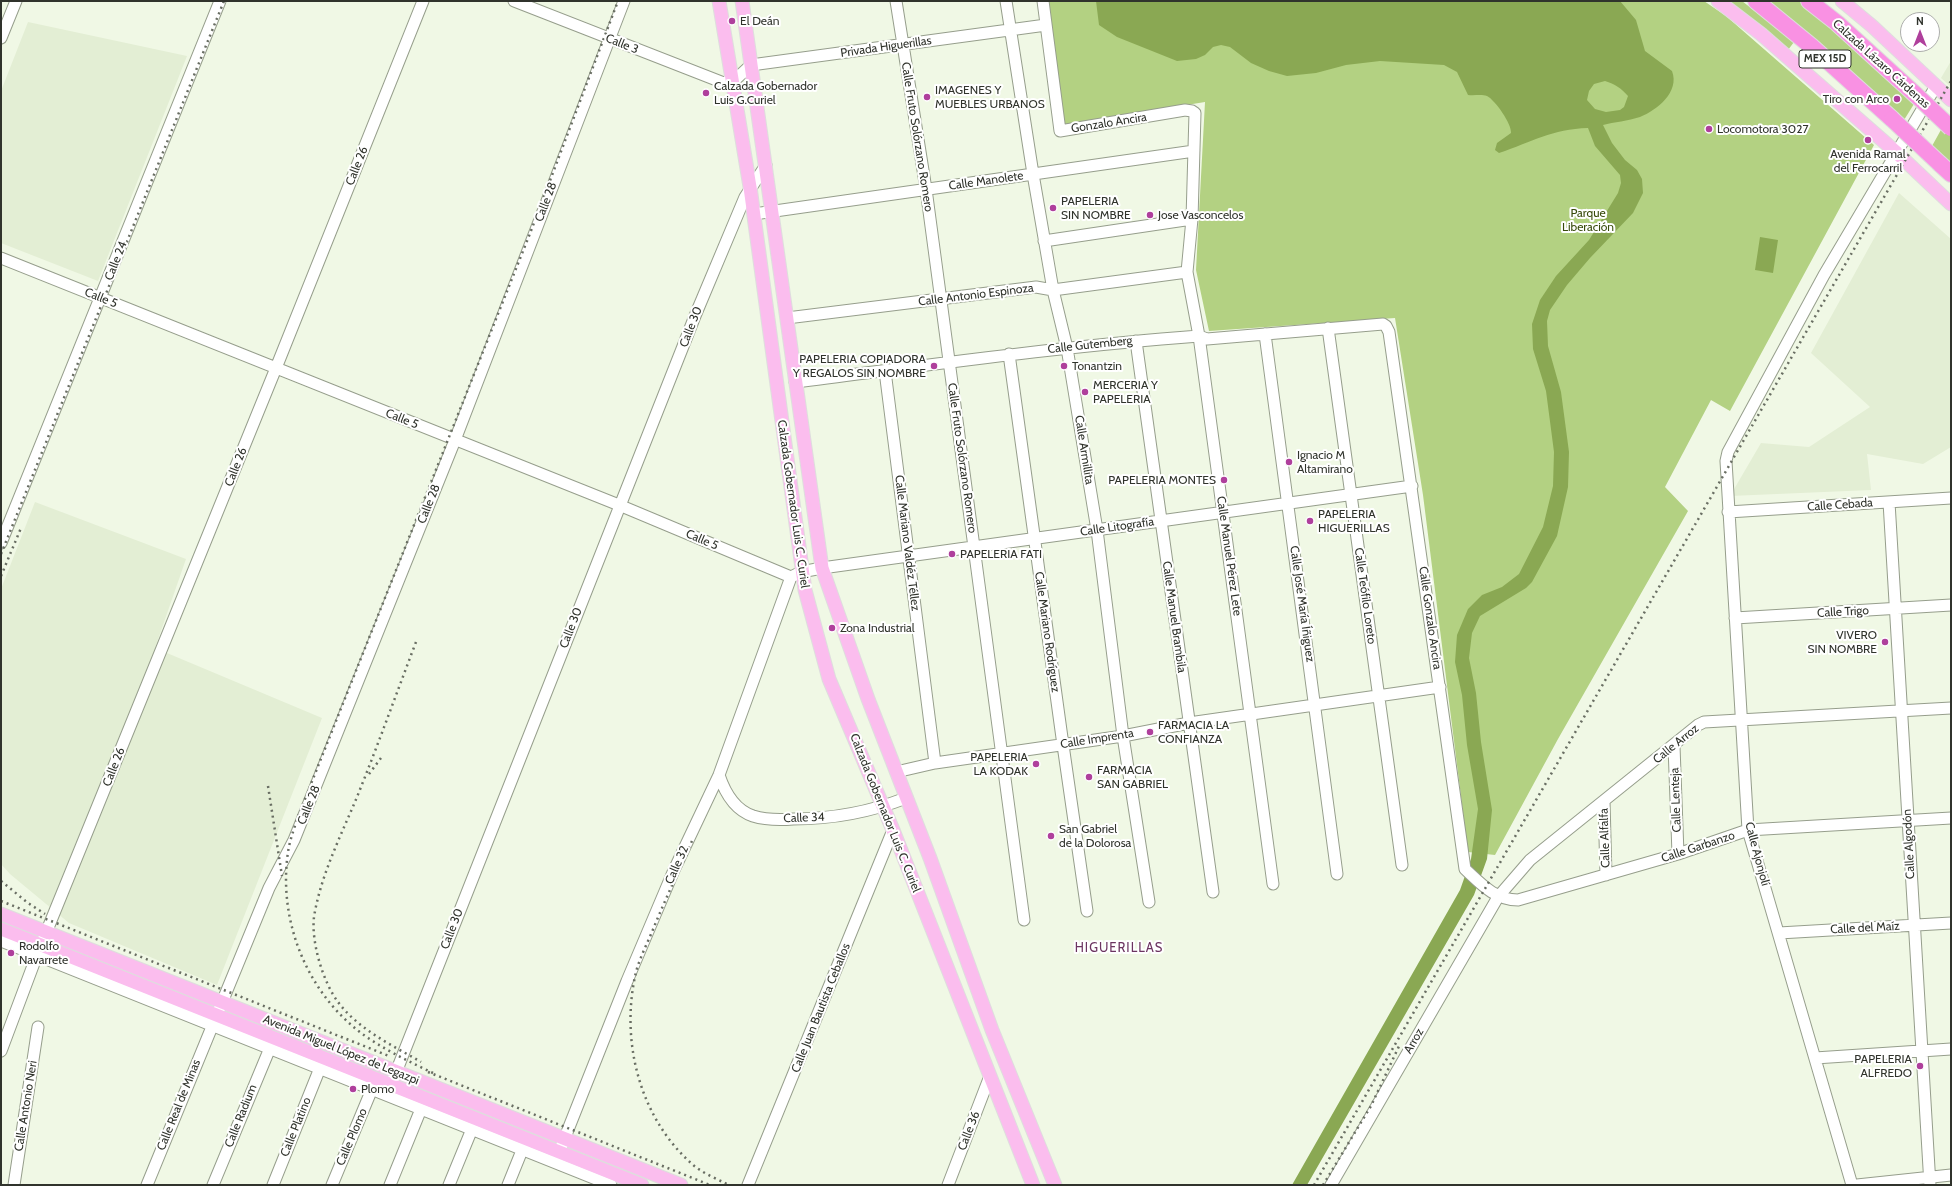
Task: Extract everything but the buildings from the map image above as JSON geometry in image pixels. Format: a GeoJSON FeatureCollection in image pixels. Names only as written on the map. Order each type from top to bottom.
{"type":"FeatureCollection","features":[{"type":"Feature","properties":{"kind":"highway","name":"MEX 15D"},"geometry":{"type":"LineString","coordinates":[[1756,1],[1811,46],[1946,169]]}},
{"type":"Feature","properties":{"kind":"highway","name":"Calzada Lázaro Cárdenas"},"geometry":{"type":"LineString","coordinates":[[1809,1],[1837,23],[1951,128]]}},
{"type":"Feature","properties":{"kind":"main road","name":"Calzada Gobernador Luis C. Curiel"},"geometry":{"type":"LineString","coordinates":[[719,1],[754,214],[796,574],[829,679],[893,830],[1033,1185]]}},
{"type":"Feature","properties":{"kind":"main road","name":"Calzada Gobernador Luis C. Curiel"},"geometry":{"type":"LineString","coordinates":[[742,1],[822,568],[868,699],[930,858],[992,1030],[1055,1185]]}},
{"type":"Feature","properties":{"kind":"main road"},"geometry":{"type":"LineString","coordinates":[[1718,1],[1761,34],[1897,153],[1951,204]]}},
{"type":"Feature","properties":{"kind":"main road","name":"Calzada Lázaro Cárdenas"},"geometry":{"type":"LineString","coordinates":[[1842,1],[1951,100]]}},
{"type":"Feature","properties":{"kind":"main road","name":"Avenida Miguel López de Legazpi"},"geometry":{"type":"LineString","coordinates":[[1,914],[681,1185]]}},
{"type":"Feature","properties":{"kind":"main road","name":"Avenida Miguel López de Legazpi"},"geometry":{"type":"LineString","coordinates":[[1,929],[39,950],[524,1144],[557,1157],[642,1185]]}},
{"type":"Feature","properties":{"kind":"street"},"geometry":{"type":"LineString","coordinates":[[1,38],[16,1]]}},
{"type":"Feature","properties":{"kind":"street","name":"Calle 24"},"geometry":{"type":"LineString","coordinates":[[1,543],[220,1]]}},
{"type":"Feature","properties":{"kind":"street","name":"Calle 26"},"geometry":{"type":"LineString","coordinates":[[1,1051],[39,950],[276,368],[423,1]]}},
{"type":"Feature","properties":{"kind":"street","name":"Calle 3"},"geometry":{"type":"LineString","coordinates":[[514,1],[720,82],[732,81]]}},
{"type":"Feature","properties":{"kind":"street","name":"Calle 28"},"geometry":{"type":"LineString","coordinates":[[214,1020],[269,888],[294,840],[455,440],[624,1]]}},
{"type":"Feature","properties":{"kind":"street","name":"Calle Fruto Solórzano Romero"},"geometry":{"type":"LineString","coordinates":[[896,1],[926,189],[1000,754],[1024,920]]}},
{"type":"Feature","properties":{"kind":"street","name":"Calle Armillita"},"geometry":{"type":"LineString","coordinates":[[1006,1],[1044,241],[1066,348],[1097,530],[1123,736],[1149,902]]}},
{"type":"Feature","properties":{"kind":"street"},"geometry":{"type":"LineString","coordinates":[[1043,1],[1046,25]]}},
{"type":"Feature","properties":{"kind":"street","name":"Privada Higuerillas"},"geometry":{"type":"LineString","coordinates":[[751,65],[1046,25]]}},
{"type":"Feature","properties":{"kind":"street","name":"Gonzalo Ancira"},"geometry":{"type":"LineString","coordinates":[[1046,25],[1060,130],[1192,111]]}},
{"type":"Feature","properties":{"kind":"street"},"geometry":{"type":"LineString","coordinates":[[732,81],[751,65]]}},
{"type":"Feature","properties":{"kind":"street"},"geometry":{"type":"LineString","coordinates":[[1728,512],[1726,461],[1728,452],[1824,275],[1936,86]]}},
{"type":"Feature","properties":{"kind":"street","name":"Calle Manuel Pérez Lete"},"geometry":{"type":"LineString","coordinates":[[1192,111],[1196,116],[1192,219],[1188,272],[1199,336],[1273,884]]}},
{"type":"Feature","properties":{"kind":"street","name":"Calle Manolete"},"geometry":{"type":"LineString","coordinates":[[754,214],[1194,151]]}},
{"type":"Feature","properties":{"kind":"street","name":"Calle 30"},"geometry":{"type":"LineString","coordinates":[[389,1090],[619,505],[698,309],[750,187],[766,165]]}},
{"type":"Feature","properties":{"kind":"street"},"geometry":{"type":"LineString","coordinates":[[1044,241],[1192,219]]}},
{"type":"Feature","properties":{"kind":"street","name":"Calle 5"},"geometry":{"type":"LineString","coordinates":[[1,258],[455,440],[796,574]]}},
{"type":"Feature","properties":{"kind":"street","name":"Calle Antonio Espinoza"},"geometry":{"type":"LineString","coordinates":[[787,318],[1036,287],[1053,290],[1188,272]]}},
{"type":"Feature","properties":{"kind":"street","name":"Calle Gutemberg"},"geometry":{"type":"LineString","coordinates":[[795,382],[1009,354],[1136,341],[1199,336],[1207,339],[1379,324],[1386,326]]}},
{"type":"Feature","properties":{"kind":"street","name":"Calle Gonzalo Ancira"},"geometry":{"type":"LineString","coordinates":[[1386,326],[1389,332],[1412,486],[1465,869],[1498,897]]}},
{"type":"Feature","properties":{"kind":"street","name":"Calle Teófilo Loreto"},"geometry":{"type":"LineString","coordinates":[[1328,328],[1402,865]]}},
{"type":"Feature","properties":{"kind":"street","name":"Calle José María Íñiguez"},"geometry":{"type":"LineString","coordinates":[[1265,334],[1316,705],[1337,874]]}},
{"type":"Feature","properties":{"kind":"street","name":"Calle Manuel Brambila"},"geometry":{"type":"LineString","coordinates":[[1136,341],[1213,892]]}},
{"type":"Feature","properties":{"kind":"street","name":"Calle Mariano Rodríguez"},"geometry":{"type":"LineString","coordinates":[[1009,354],[1062,745],[1087,911]]}},
{"type":"Feature","properties":{"kind":"street","name":"Calle Mariano Valdéz Téllez"},"geometry":{"type":"LineString","coordinates":[[885,371],[935,763]]}},
{"type":"Feature","properties":{"kind":"street","name":"Calle Litografía"},"geometry":{"type":"LineString","coordinates":[[796,574],[822,568],[1412,486]]}},
{"type":"Feature","properties":{"kind":"street","name":"Calle Cebada"},"geometry":{"type":"LineString","coordinates":[[1728,512],[1951,498]]}},
{"type":"Feature","properties":{"kind":"street","name":"Calle Algodón"},"geometry":{"type":"LineString","coordinates":[[1889,502],[1930,1181]]}},
{"type":"Feature","properties":{"kind":"street","name":"Calle Ajonjolí"},"geometry":{"type":"LineString","coordinates":[[1728,512],[1748,830],[1852,1185]]}},
{"type":"Feature","properties":{"kind":"street","name":"Calle 32"},"geometry":{"type":"LineString","coordinates":[[557,1157],[626,982],[674,870],[720,776],[796,574]]}},
{"type":"Feature","properties":{"kind":"street","name":"Calle Trigo"},"geometry":{"type":"LineString","coordinates":[[1735,618],[1951,605]]}},
{"type":"Feature","properties":{"kind":"street","name":"Calle Imprenta"},"geometry":{"type":"LineString","coordinates":[[896,772],[935,763],[1123,736],[1189,723],[1440,687]]}},
{"type":"Feature","properties":{"kind":"street","name":"Calle Arroz"},"geometry":{"type":"LineString","coordinates":[[1498,897],[1530,860],[1704,722],[1951,708]]}},
{"type":"Feature","properties":{"kind":"street","name":"Calle Lenteja"},"geometry":{"type":"LineString","coordinates":[[1674,746],[1678,854]]}},
{"type":"Feature","properties":{"kind":"street","name":"Calle 34"},"geometry":{"type":"LineString","coordinates":[[720,776],[725,792],[734,803],[753,816],[768,819],[815,819],[839,817],[883,807],[906,798]]}},
{"type":"Feature","properties":{"kind":"street","name":"Calle Alfalfa"},"geometry":{"type":"LineString","coordinates":[[1604,801],[1606,875]]}},
{"type":"Feature","properties":{"kind":"street","name":"Calle Garbanzo"},"geometry":{"type":"LineString","coordinates":[[1498,897],[1508,900],[1518,900],[1678,854],[1748,830],[1951,818]]}},
{"type":"Feature","properties":{"kind":"street","name":"Calle Juan Bautista Ceballos"},"geometry":{"type":"LineString","coordinates":[[748,1185],[893,830]]}},
{"type":"Feature","properties":{"kind":"street","name":"Arroz"},"geometry":{"type":"LineString","coordinates":[[1331,1185],[1498,897]]}},
{"type":"Feature","properties":{"kind":"street","name":"Calle del Maíz"},"geometry":{"type":"LineString","coordinates":[[1779,933],[1951,923]]}},
{"type":"Feature","properties":{"kind":"street","name":"Avenida Miguel López de Legazpi"},"geometry":{"type":"LineString","coordinates":[[1,941],[39,950]]}},
{"type":"Feature","properties":{"kind":"street","name":"Avenida Miguel López de Legazpi"},"geometry":{"type":"LineString","coordinates":[[214,1020],[270,1048],[372,1089],[389,1090],[421,1109],[472,1129],[524,1144]]}},
{"type":"Feature","properties":{"kind":"street","name":"Calle Real de Minas"},"geometry":{"type":"LineString","coordinates":[[147,1185],[214,1020]]}},
{"type":"Feature","properties":{"kind":"street","name":"Calle Antonio Neri"},"geometry":{"type":"LineString","coordinates":[[14,1185],[38,1027]]}},
{"type":"Feature","properties":{"kind":"street","name":"Calle Radium"},"geometry":{"type":"LineString","coordinates":[[213,1185],[270,1048]]}},
{"type":"Feature","properties":{"kind":"street"},"geometry":{"type":"LineString","coordinates":[[1816,1058],[1951,1049]]}},
{"type":"Feature","properties":{"kind":"street","name":"Calle Platino"},"geometry":{"type":"LineString","coordinates":[[273,1185],[320,1068]]}},
{"type":"Feature","properties":{"kind":"street","name":"Calle 36"},"geometry":{"type":"LineString","coordinates":[[948,1185],[990,1076]]}},
{"type":"Feature","properties":{"kind":"street","name":"Calle Plomo"},"geometry":{"type":"LineString","coordinates":[[332,1185],[372,1089]]}},
{"type":"Feature","properties":{"kind":"street"},"geometry":{"type":"LineString","coordinates":[[390,1185],[421,1109]]}},
{"type":"Feature","properties":{"kind":"street"},"geometry":{"type":"LineString","coordinates":[[508,1185],[531,1126]]}},
{"type":"Feature","properties":{"kind":"street"},"geometry":{"type":"LineString","coordinates":[[449,1185],[472,1129]]}},
{"type":"Feature","properties":{"kind":"street","name":"Avenida Miguel López de Legazpi"},"geometry":{"type":"LineString","coordinates":[[557,1157],[611,1185]]}},
{"type":"Feature","properties":{"kind":"street"},"geometry":{"type":"LineString","coordinates":[[1857,1185],[1930,1181],[1951,1175]]}},
{"type":"Feature","properties":{"kind":"shaded area"},"geometry":{"type":"Polygon","coordinates":[[[1096,1],[1620,1],[1636,20],[1645,51],[1672,71],[1674,79],[1670,93],[1660,105],[1647,114],[1631,120],[1603,125],[1612,143],[1625,160],[1637,170],[1642,179],[1643,193],[1633,213],[1590,258],[1567,285],[1550,310],[1547,321],[1548,346],[1561,392],[1569,452],[1568,487],[1557,536],[1532,582],[1526,588],[1480,616],[1472,633],[1469,658],[1476,693],[1481,742],[1492,810],[1487,859],[1474,895],[1307,1185],[1292,1185],[1460,890],[1471,859],[1478,809],[1467,745],[1462,695],[1455,662],[1457,635],[1468,609],[1482,595],[1502,587],[1519,574],[1543,527],[1553,486],[1554,452],[1546,391],[1533,349],[1532,324],[1540,300],[1556,276],[1589,240],[1618,193],[1621,183],[1620,175],[1595,146],[1588,128],[1553,133],[1499,153],[1495,150],[1497,143],[1511,133],[1509,124],[1490,98],[1482,95],[1468,95],[1457,72],[1444,65],[1380,61],[1346,65],[1316,73],[1287,76],[1269,71],[1251,63],[1230,47],[1221,45],[1213,47],[1205,55],[1196,59],[1177,61],[1117,37],[1099,25],[1096,1]],[[1605,81],[1594,84],[1589,91],[1587,100],[1595,109],[1606,112],[1620,110],[1624,107],[1628,96],[1618,87],[1605,81]]]}},
{"type":"Feature","properties":{"kind":"shaded area"},"geometry":{"type":"Polygon","coordinates":[[[28,22],[187,56],[98,281],[1,243],[1,91],[28,22]]]}},
{"type":"Feature","properties":{"kind":"shaded area"},"geometry":{"type":"Polygon","coordinates":[[[1951,61],[1951,87],[1941,78],[1951,61]]]}},
{"type":"Feature","properties":{"kind":"shaded area"},"geometry":{"type":"Polygon","coordinates":[[[1899,193],[1951,239],[1951,447],[1923,464],[1867,454],[1871,490],[1730,496],[1761,443],[1809,447],[1870,407],[1811,353],[1899,193]]]}},
{"type":"Feature","properties":{"kind":"shaded area"},"geometry":{"type":"Polygon","coordinates":[[[1760,237],[1778,240],[1773,273],[1755,270],[1760,237]]]}},
{"type":"Feature","properties":{"kind":"shaded area"},"geometry":{"type":"Polygon","coordinates":[[[35,502],[186,559],[155,648],[322,718],[217,985],[69,923],[10,874],[1,864],[1,589],[35,502]]]}},
{"type":"Feature","properties":{"kind":"green space","name":"Parque Liberación"},"geometry":{"type":"Polygon","coordinates":[[[1044,1],[1704,1],[1726,16],[1874,145],[1730,411],[1711,400],[1665,487],[1688,511],[1558,739],[1495,855],[1468,852],[1423,495],[1395,318],[1209,331],[1196,270],[1205,102],[1062,125],[1044,1]]]}},
{"type":"Feature","properties":{"kind":"green space"},"geometry":{"type":"Polygon","coordinates":[[[1728,1],[1742,1],[1794,42],[1788,50],[1728,1]]]}},
{"type":"Feature","properties":{"kind":"green space"},"geometry":{"type":"Polygon","coordinates":[[[1766,1],[1800,1],[1914,104],[1904,120],[1766,1]]]}},
{"type":"Feature","properties":{"kind":"green space"},"geometry":{"type":"Polygon","coordinates":[[[1942,128],[1951,136],[1951,163],[1932,146],[1942,128]]]}},
{"type":"Feature","properties":{"kind":"railway"},"geometry":{"type":"LineString","coordinates":[[1,554],[224,1]]}},
{"type":"Feature","properties":{"kind":"railway"},"geometry":{"type":"LineString","coordinates":[[433,1073],[387,1050],[369,1039],[342,1016],[325,997],[311,975],[300,952],[292,928],[287,903],[286,878],[288,852],[291,837],[299,814],[529,236],[618,1]]}},
{"type":"Feature","properties":{"kind":"railway"},"geometry":{"type":"LineString","coordinates":[[1314,1185],[1951,81]]}},
{"type":"Feature","properties":{"kind":"railway"},"geometry":{"type":"LineString","coordinates":[[1,576],[21,528]]}},
{"type":"Feature","properties":{"kind":"railway"},"geometry":{"type":"LineString","coordinates":[[416,642],[353,807],[327,869],[317,901],[314,917],[314,938],[323,973],[333,994],[346,1012],[376,1036],[421,1062]]}},
{"type":"Feature","properties":{"kind":"railway"},"geometry":{"type":"LineString","coordinates":[[369,774],[381,758]]}},
{"type":"Feature","properties":{"kind":"railway"},"geometry":{"type":"LineString","coordinates":[[268,786],[282,876]]}},
{"type":"Feature","properties":{"kind":"railway"},"geometry":{"type":"LineString","coordinates":[[692,841],[644,950],[636,972],[632,998],[631,1024],[633,1050],[638,1076],[647,1101],[659,1124],[674,1145],[692,1164],[710,1176],[729,1185]]}},
{"type":"Feature","properties":{"kind":"railway"},"geometry":{"type":"LineString","coordinates":[[1,881],[28,903],[45,914]]}},
{"type":"Feature","properties":{"kind":"railway"},"geometry":{"type":"LineString","coordinates":[[1,901],[389,1056]]}},
{"type":"Feature","properties":{"kind":"railway"},"geometry":{"type":"LineString","coordinates":[[1323,1185],[1371,1106],[1400,1044]]}},
{"type":"Feature","properties":{"kind":"railway"},"geometry":{"type":"LineString","coordinates":[[428,1072],[710,1185]]}},
{"type":"Feature","properties":{"kind":"place","name":"El Deán"},"geometry":{"type":"Point","coordinates":[732,21]}},
{"type":"Feature","properties":{"kind":"place","name":"Calzada Gobernador Luis G.Curiel"},"geometry":{"type":"Point","coordinates":[706,93]}},
{"type":"Feature","properties":{"kind":"place","name":"IMAGENES Y MUEBLES URBANOS"},"geometry":{"type":"Point","coordinates":[927,97]}},
{"type":"Feature","properties":{"kind":"place","name":"Tiro con Arco"},"geometry":{"type":"Point","coordinates":[1897,99]}},
{"type":"Feature","properties":{"kind":"place","name":"Locomotora 3027"},"geometry":{"type":"Point","coordinates":[1709,129]}},
{"type":"Feature","properties":{"kind":"place","name":"Avenida Ramal del Ferrocarril"},"geometry":{"type":"Point","coordinates":[1868,140]}},
{"type":"Feature","properties":{"kind":"place","name":"PAPELERIA SIN NOMBRE"},"geometry":{"type":"Point","coordinates":[1053,208]}},
{"type":"Feature","properties":{"kind":"place","name":"Jose Vasconcelos"},"geometry":{"type":"Point","coordinates":[1150,215]}},
{"type":"Feature","properties":{"kind":"place","name":"PAPELERIA COPIADORA Y REGALOS SIN NOMBRE"},"geometry":{"type":"Point","coordinates":[934,366]}},
{"type":"Feature","properties":{"kind":"place","name":"Tonantzin"},"geometry":{"type":"Point","coordinates":[1064,366]}},
{"type":"Feature","properties":{"kind":"place","name":"MERCERIA Y PAPELERIA"},"geometry":{"type":"Point","coordinates":[1085,392]}},
{"type":"Feature","properties":{"kind":"place","name":"Ignacio M Altamirano"},"geometry":{"type":"Point","coordinates":[1289,462]}},
{"type":"Feature","properties":{"kind":"place","name":"PAPELERIA MONTES"},"geometry":{"type":"Point","coordinates":[1224,480]}},
{"type":"Feature","properties":{"kind":"place","name":"PAPELERIA HIGUERILLAS"},"geometry":{"type":"Point","coordinates":[1310,521]}},
{"type":"Feature","properties":{"kind":"place","name":"PAPELERIA FATI"},"geometry":{"type":"Point","coordinates":[952,554]}},
{"type":"Feature","properties":{"kind":"place","name":"Zona Industrial"},"geometry":{"type":"Point","coordinates":[832,628]}},
{"type":"Feature","properties":{"kind":"place","name":"VIVERO SIN NOMBRE"},"geometry":{"type":"Point","coordinates":[1885,642]}},
{"type":"Feature","properties":{"kind":"place","name":"FARMACIA LA CONFIANZA"},"geometry":{"type":"Point","coordinates":[1150,732]}},
{"type":"Feature","properties":{"kind":"place","name":"PAPELERIA LA KODAK"},"geometry":{"type":"Point","coordinates":[1036,764]}},
{"type":"Feature","properties":{"kind":"place","name":"FARMACIA SAN GABRIEL"},"geometry":{"type":"Point","coordinates":[1089,777]}},
{"type":"Feature","properties":{"kind":"place","name":"San Gabriel de la Dolorosa"},"geometry":{"type":"Point","coordinates":[1051,836]}},
{"type":"Feature","properties":{"kind":"place","name":"Rodolfo Navarrete"},"geometry":{"type":"Point","coordinates":[11,953]}},
{"type":"Feature","properties":{"kind":"place","name":"PAPELERIA ALFREDO"},"geometry":{"type":"Point","coordinates":[1920,1066]}},
{"type":"Feature","properties":{"kind":"place","name":"Plomo"},"geometry":{"type":"Point","coordinates":[353,1089]}},
{"type":"Feature","properties":{"kind":"district","name":"HIGUERILLAS"},"geometry":{"type":"Point","coordinates":[1119,948]}}]}
